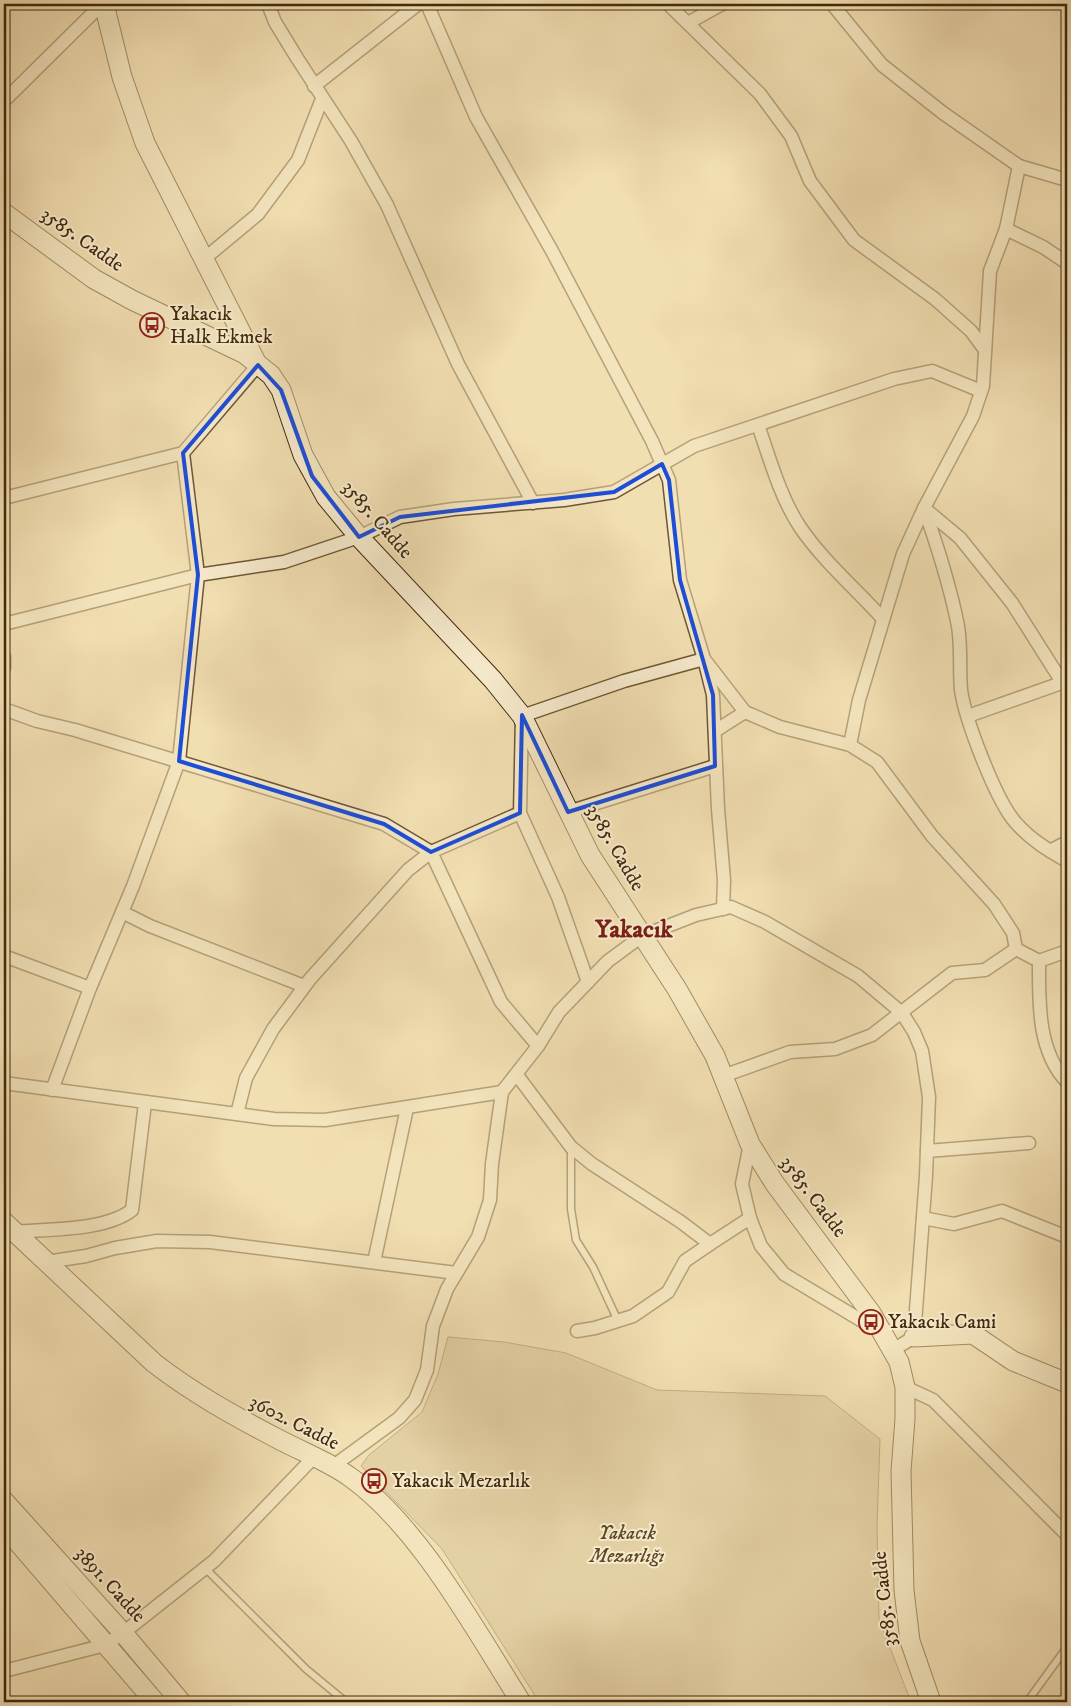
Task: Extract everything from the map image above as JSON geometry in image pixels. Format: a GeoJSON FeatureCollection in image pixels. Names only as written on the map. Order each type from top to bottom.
{"type":"FeatureCollection","features":[{"type":"Feature","properties":{"kind":"main road"},"geometry":{"type":"LineString","coordinates":[[103,4],[122,77],[146,143],[258,365]]}},
{"type":"Feature","properties":{"kind":"main road","name":"3585. Cadde"},"geometry":{"type":"LineString","coordinates":[[4,213],[76,266],[113,290],[245,354],[271,375],[281,390],[312,476],[326,497],[359,537],[493,680],[522,716],[590,855],[695,1018],[715,1056],[750,1144],[775,1184],[861,1298],[889,1342],[899,1362],[905,1387],[901,1488],[904,1590],[910,1641],[931,1702]]}},
{"type":"Feature","properties":{"kind":"main road","name":"3602. Cadde"},"geometry":{"type":"LineString","coordinates":[[9,1227],[154,1363],[175,1379],[230,1415],[349,1476],[370,1494],[415,1542],[459,1604],[521,1702]]}},
{"type":"Feature","properties":{"kind":"main road"},"geometry":{"type":"LineString","coordinates":[[914,1337],[973,1334],[1013,1361],[1067,1383]]}},
{"type":"Feature","properties":{"kind":"main road","name":"3891. Cadde"},"geometry":{"type":"LineString","coordinates":[[4,1501],[123,1633],[181,1702]]}},
{"type":"Feature","properties":{"kind":"main road","name":"3891. Cadde"},"geometry":{"type":"LineString","coordinates":[[4,1526],[155,1702]]}},
{"type":"Feature","properties":{"kind":"street"},"geometry":{"type":"LineString","coordinates":[[4,101],[103,4]]}},
{"type":"Feature","properties":{"kind":"street"},"geometry":{"type":"LineString","coordinates":[[268,4],[275,22],[322,99],[351,141],[387,205],[458,364],[533,503]]}},
{"type":"Feature","properties":{"kind":"street"},"geometry":{"type":"LineString","coordinates":[[314,86],[418,4]]}},
{"type":"Feature","properties":{"kind":"street"},"geometry":{"type":"LineString","coordinates":[[427,4],[476,117],[552,251],[652,441],[669,480],[680,580],[713,695],[724,880],[723,909]]}},
{"type":"Feature","properties":{"kind":"street"},"geometry":{"type":"LineString","coordinates":[[668,4],[760,94],[791,136],[810,181],[854,240],[935,299],[971,331],[985,350]]}},
{"type":"Feature","properties":{"kind":"street"},"geometry":{"type":"LineString","coordinates":[[688,23],[722,4]]}},
{"type":"Feature","properties":{"kind":"street"},"geometry":{"type":"LineString","coordinates":[[832,4],[882,65],[943,113],[1019,166],[1067,180]]}},
{"type":"Feature","properties":{"kind":"street"},"geometry":{"type":"LineString","coordinates":[[204,259],[258,214],[298,160],[322,99]]}},
{"type":"Feature","properties":{"kind":"street"},"geometry":{"type":"LineString","coordinates":[[850,745],[859,700],[903,554],[924,508],[973,416],[981,391],[990,272],[1006,229],[1019,166]]}},
{"type":"Feature","properties":{"kind":"street"},"geometry":{"type":"LineString","coordinates":[[1006,229],[1043,247],[1067,263]]}},
{"type":"Feature","properties":{"kind":"street"},"geometry":{"type":"LineString","coordinates":[[4,498],[183,453],[258,365]]}},
{"type":"Feature","properties":{"kind":"street"},"geometry":{"type":"LineString","coordinates":[[4,624],[198,575],[284,562],[359,537],[400,518],[454,509],[533,503],[614,492],[694,446],[894,378],[932,371],[981,391]]}},
{"type":"Feature","properties":{"kind":"street"},"geometry":{"type":"LineString","coordinates":[[758,425],[782,491],[800,528],[841,576],[882,619]]}},
{"type":"Feature","properties":{"kind":"street"},"geometry":{"type":"LineString","coordinates":[[52,1090],[179,761],[198,575],[183,453]]}},
{"type":"Feature","properties":{"kind":"street"},"geometry":{"type":"LineString","coordinates":[[924,508],[960,538],[1012,603],[1065,681],[968,716]]}},
{"type":"Feature","properties":{"kind":"street"},"geometry":{"type":"LineString","coordinates":[[924,508],[936,543],[958,623],[961,691],[968,716],[995,787],[1014,821],[1036,843],[1067,861]]}},
{"type":"Feature","properties":{"kind":"street"},"geometry":{"type":"LineString","coordinates":[[4,656],[4,668]]}},
{"type":"Feature","properties":{"kind":"street"},"geometry":{"type":"LineString","coordinates":[[704,659],[745,712],[780,727],[850,745],[876,762],[932,836],[994,904],[1012,934],[1016,949],[1039,961],[1067,951]]}},
{"type":"Feature","properties":{"kind":"street"},"geometry":{"type":"LineString","coordinates":[[588,982],[558,897],[520,813],[522,716],[624,682],[704,659]]}},
{"type":"Feature","properties":{"kind":"street"},"geometry":{"type":"LineString","coordinates":[[4,709],[37,721],[75,730],[384,824],[431,852],[501,1002],[538,1046]]}},
{"type":"Feature","properties":{"kind":"street"},"geometry":{"type":"LineString","coordinates":[[715,731],[745,712]]}},
{"type":"Feature","properties":{"kind":"street"},"geometry":{"type":"LineString","coordinates":[[568,812],[716,766]]}},
{"type":"Feature","properties":{"kind":"street"},"geometry":{"type":"LineString","coordinates":[[236,1114],[246,1078],[273,1029],[304,986],[408,870],[431,852],[520,813]]}},
{"type":"Feature","properties":{"kind":"street"},"geometry":{"type":"LineString","coordinates":[[1050,851],[1067,842]]}},
{"type":"Feature","properties":{"kind":"street"},"geometry":{"type":"LineString","coordinates":[[332,1467],[399,1418],[415,1400],[427,1370],[433,1326],[447,1289],[478,1237],[490,1200],[492,1164],[502,1092],[538,1046],[559,1012],[608,962],[642,936],[696,915],[731,907],[782,932],[858,976],[902,1013],[914,1032],[922,1050],[929,1097],[923,1218],[914,1337],[889,1342],[784,1274],[761,1246],[750,1218],[742,1184],[750,1144]]}},
{"type":"Feature","properties":{"kind":"street"},"geometry":{"type":"LineString","coordinates":[[122,912],[150,926],[304,986]]}},
{"type":"Feature","properties":{"kind":"street"},"geometry":{"type":"LineString","coordinates":[[723,1076],[790,1052],[835,1048],[872,1035],[952,973],[985,970],[1016,949]]}},
{"type":"Feature","properties":{"kind":"street"},"geometry":{"type":"LineString","coordinates":[[4,956],[90,988]]}},
{"type":"Feature","properties":{"kind":"street"},"geometry":{"type":"LineString","coordinates":[[1039,961],[1039,998],[1045,1044],[1067,1082]]}},
{"type":"Feature","properties":{"kind":"street"},"geometry":{"type":"LineString","coordinates":[[517,1075],[571,1147],[592,1164],[710,1244]]}},
{"type":"Feature","properties":{"kind":"street"},"geometry":{"type":"LineString","coordinates":[[4,1083],[274,1119],[325,1120],[502,1092]]}},
{"type":"Feature","properties":{"kind":"street"},"geometry":{"type":"LineString","coordinates":[[9,1227],[105,1223],[122,1218],[132,1210],[145,1103]]}},
{"type":"Feature","properties":{"kind":"street"},"geometry":{"type":"LineString","coordinates":[[374,1262],[407,1108]]}},
{"type":"Feature","properties":{"kind":"street"},"geometry":{"type":"LineString","coordinates":[[927,1151],[1029,1144]]}},
{"type":"Feature","properties":{"kind":"street"},"geometry":{"type":"LineString","coordinates":[[923,1218],[954,1224],[1002,1211],[1067,1237]]}},
{"type":"Feature","properties":{"kind":"street"},"geometry":{"type":"LineString","coordinates":[[577,1331],[595,1328],[634,1316],[668,1292],[685,1261],[750,1218]]}},
{"type":"Feature","properties":{"kind":"street"},"geometry":{"type":"LineString","coordinates":[[46,1262],[86,1256],[157,1240],[210,1242],[456,1273]]}},
{"type":"Feature","properties":{"kind":"street"},"geometry":{"type":"LineString","coordinates":[[905,1387],[933,1400],[1053,1519],[1067,1536]]}},
{"type":"Feature","properties":{"kind":"street"},"geometry":{"type":"LineString","coordinates":[[4,1671],[105,1644],[123,1633],[205,1568],[313,1458]]}},
{"type":"Feature","properties":{"kind":"street"},"geometry":{"type":"LineString","coordinates":[[1053,1519],[1067,1516]]}},
{"type":"Feature","properties":{"kind":"lane"},"geometry":{"type":"LineString","coordinates":[[571,1147],[571,1209],[576,1240],[593,1267],[618,1321]]}},
{"type":"Feature","properties":{"kind":"lane"},"geometry":{"type":"LineString","coordinates":[[205,1568],[306,1668],[346,1702]]}},
{"type":"Feature","properties":{"kind":"lane"},"geometry":{"type":"LineString","coordinates":[[1027,1702],[1067,1647]]}},
{"type":"Feature","properties":{"kind":"highlighted area"},"geometry":{"type":"Polygon","coordinates":[[[258,365],[281,390],[312,476],[359,537],[400,517],[614,492],[662,464],[669,480],[680,580],[713,695],[715,766],[568,812],[522,715],[520,813],[431,852],[384,824],[179,761],[198,575],[183,453],[258,365]]]}},
{"type":"Feature","properties":{"kind":"green space","name":"Yakacık Mezarlığı"},"geometry":{"type":"Polygon","coordinates":[[[448,1337],[504,1342],[566,1353],[657,1390],[825,1396],[880,1439],[877,1526],[879,1619],[911,1702],[539,1702],[442,1549],[361,1466],[369,1455],[422,1412],[438,1374],[448,1337]]]}},
{"type":"Feature","properties":{"kind":"place","name":"Yakacık Halk Ekmek"},"geometry":{"type":"Point","coordinates":[152,325]}},
{"type":"Feature","properties":{"kind":"place","name":"Yakacık Cami"},"geometry":{"type":"Point","coordinates":[871,1322]}},
{"type":"Feature","properties":{"kind":"place","name":"Yakacık Mezarlık"},"geometry":{"type":"Point","coordinates":[374,1481]}},
{"type":"Feature","properties":{"kind":"district","name":"Yakacık"},"geometry":{"type":"Point","coordinates":[634,929]}}]}
